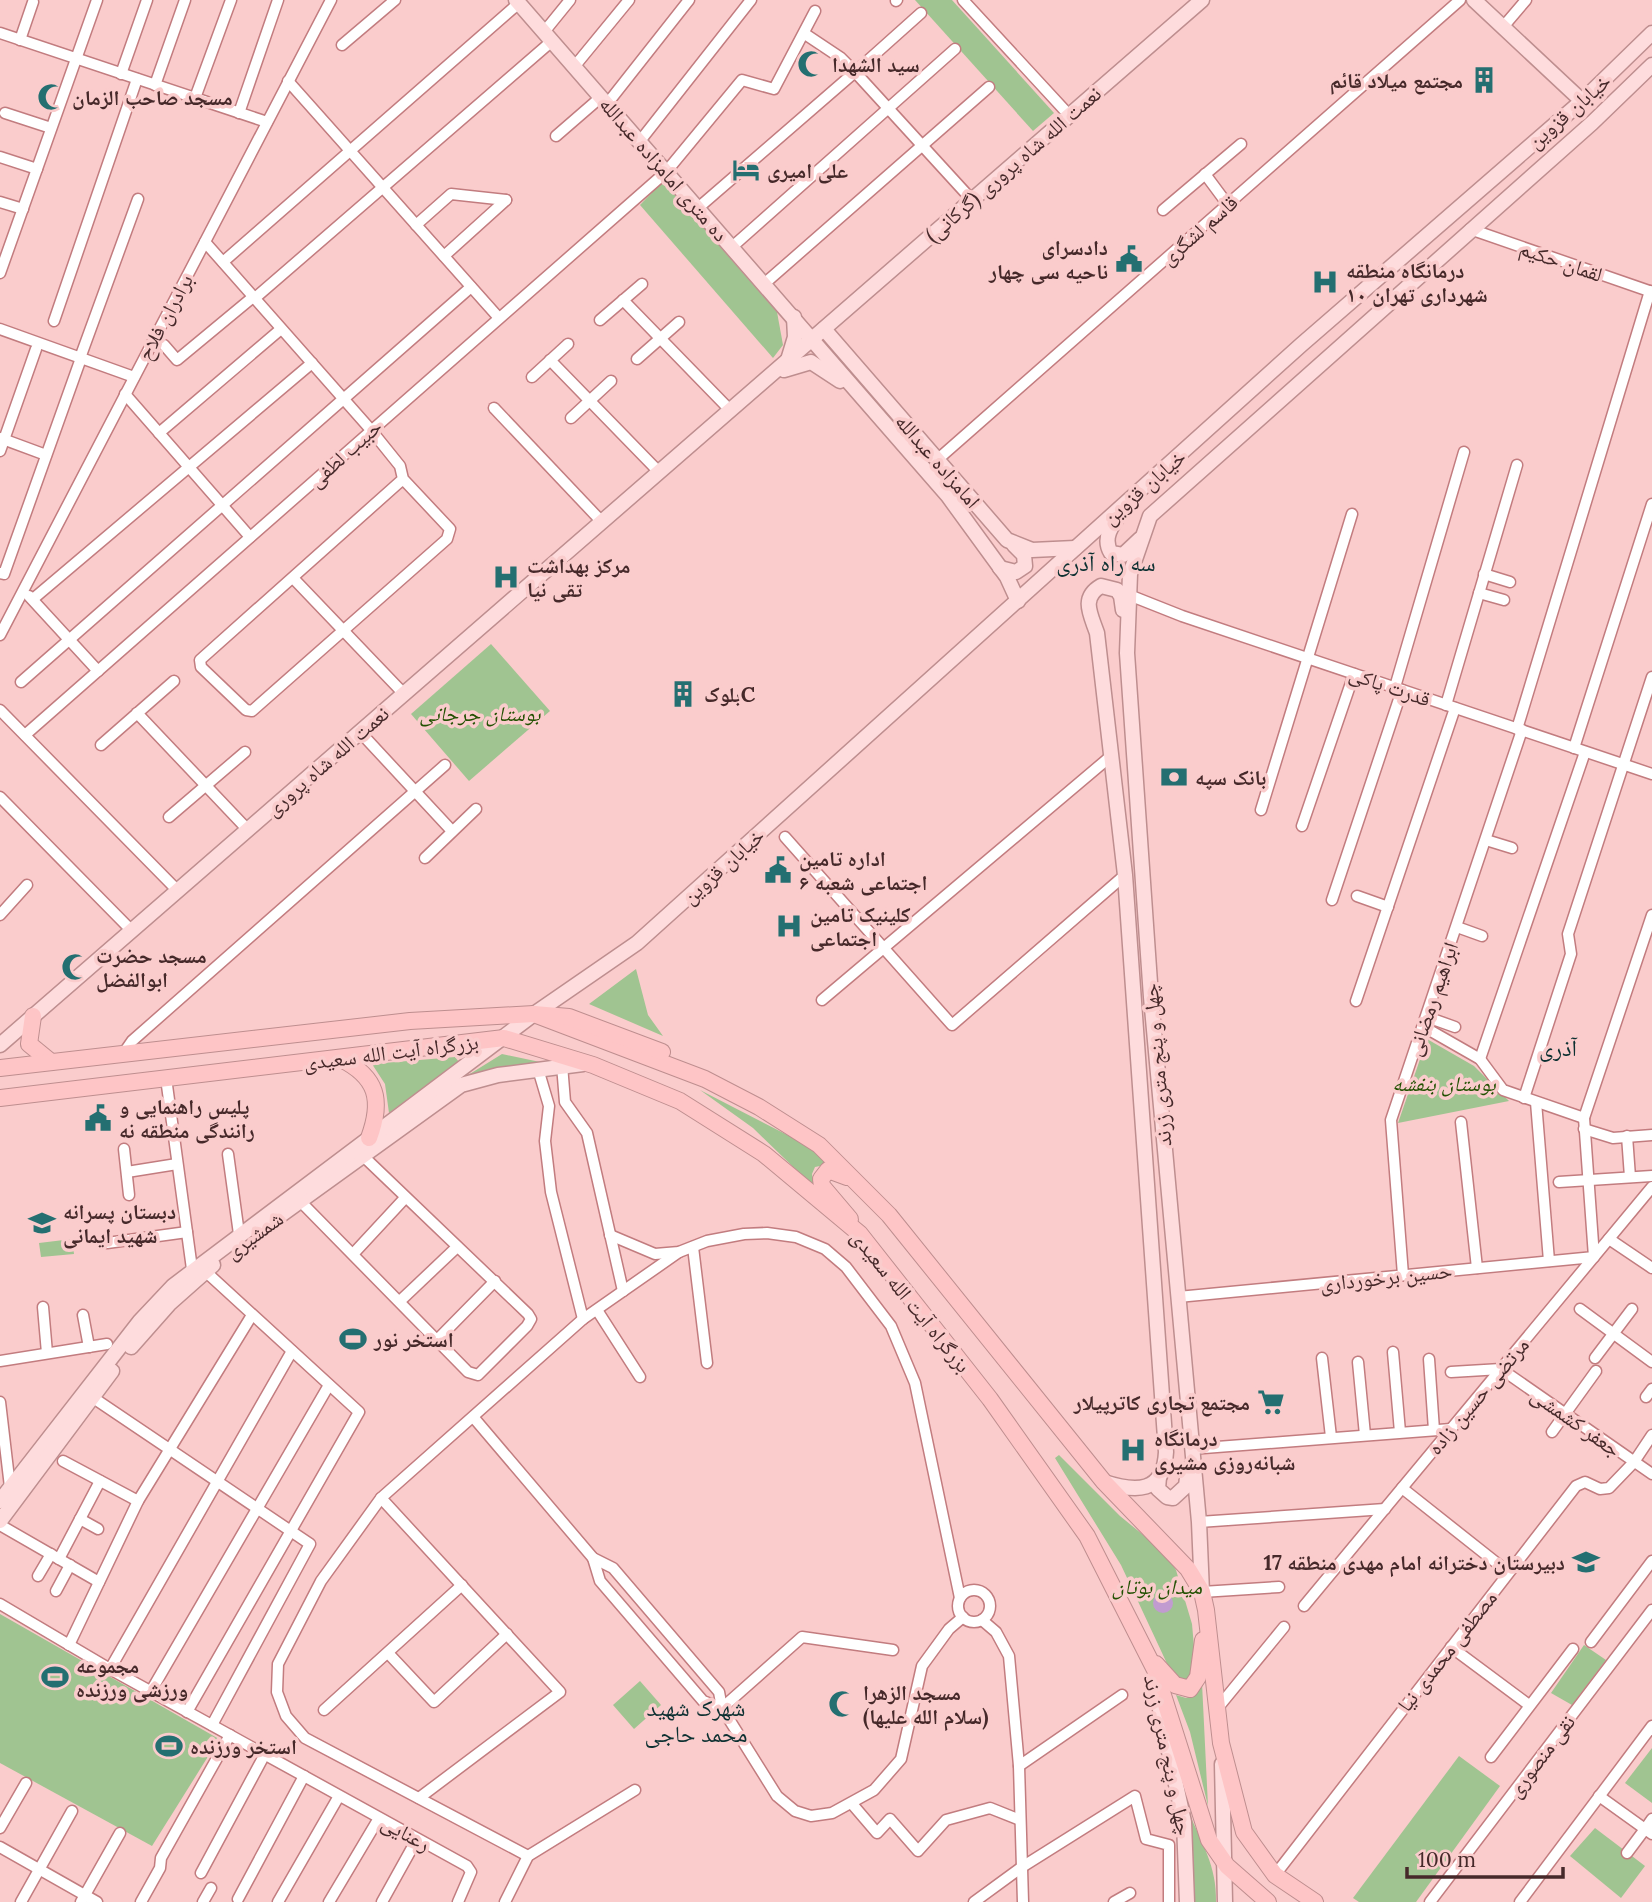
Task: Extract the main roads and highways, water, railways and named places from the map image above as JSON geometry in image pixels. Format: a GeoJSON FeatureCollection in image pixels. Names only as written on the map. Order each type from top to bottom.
{"type":"FeatureCollection","features":[{"type":"Feature","properties":{"kind":"highway","name":"بزرگراه آیت الله سعیدی"},"geometry":{"type":"LineString","coordinates":[[0,1068],[410,1021],[534,1014],[705,1079],[759,1107],[820,1145],[888,1215],[1104,1482],[1173,1551],[1202,1592],[1221,1743],[1244,1832],[1275,1875],[1315,1902]]}},
{"type":"Feature","properties":{"kind":"highway"},"geometry":{"type":"LineString","coordinates":[[33,1016],[29,1044],[51,1062]]}},
{"type":"Feature","properties":{"kind":"highway","name":"بزرگراه آیت الله سعیدی"},"geometry":{"type":"LineString","coordinates":[[0,1098],[504,1038],[587,1064],[680,1101],[764,1154],[860,1234],[990,1399],[1069,1507],[1110,1576],[1146,1651],[1161,1688],[1209,1840],[1227,1866],[1268,1902]]}},
{"type":"Feature","properties":{"kind":"highway"},"geometry":{"type":"LineString","coordinates":[[341,1059],[361,1069],[373,1089],[376,1119],[369,1138]]}},
{"type":"Feature","properties":{"kind":"highway"},"geometry":{"type":"LineString","coordinates":[[855,1181],[828,1170],[821,1179],[822,1186],[860,1234]]}},
{"type":"Feature","properties":{"kind":"highway"},"geometry":{"type":"LineString","coordinates":[[1146,1651],[1175,1685],[1190,1689],[1198,1677],[1206,1610]]}},
{"type":"Feature","properties":{"kind":"main road","name":"نعمت الله شاه پروری (گرکانی)"},"geometry":{"type":"LineString","coordinates":[[818,334],[1202,0]]}},
{"type":"Feature","properties":{"kind":"main road"},"geometry":{"type":"LineString","coordinates":[[1474,0],[1582,101]]}},
{"type":"Feature","properties":{"kind":"main road","name":"ده متری امامزاده عبدالله"},"geometry":{"type":"LineString","coordinates":[[517,2],[764,284],[794,317],[818,334]]}},
{"type":"Feature","properties":{"kind":"main road","name":"خیابان قزوین"},"geometry":{"type":"LineString","coordinates":[[504,1038],[637,943],[1301,345],[1582,101],[1652,33]]}},
{"type":"Feature","properties":{"kind":"main road","name":"خیابان قزوین"},"geometry":{"type":"LineString","coordinates":[[1142,538],[1150,516],[1592,123],[1652,65]]}},
{"type":"Feature","properties":{"kind":"main road"},"geometry":{"type":"LineString","coordinates":[[787,361],[795,337],[794,317]]}},
{"type":"Feature","properties":{"kind":"main road","name":"نعمت الله شاه پروری"},"geometry":{"type":"LineString","coordinates":[[0,1045],[818,334]]}},
{"type":"Feature","properties":{"kind":"main road","name":"امامزاده عبدالله"},"geometry":{"type":"LineString","coordinates":[[818,334],[860,396],[948,496],[1000,568],[1018,601]]}},
{"type":"Feature","properties":{"kind":"main road","name":"امامزاده عبدالله"},"geometry":{"type":"LineString","coordinates":[[818,334],[1013,544]]}},
{"type":"Feature","properties":{"kind":"main road"},"geometry":{"type":"LineString","coordinates":[[772,374],[811,362],[860,396]]}},
{"type":"Feature","properties":{"kind":"main road"},"geometry":{"type":"LineString","coordinates":[[1209,429],[1225,447]]}},
{"type":"Feature","properties":{"kind":"main road"},"geometry":{"type":"LineString","coordinates":[[1131,497],[1108,533],[1108,548],[1111,553],[1123,555],[1142,538]]}},
{"type":"Feature","properties":{"kind":"main road","name":"چهل و پنج متری زرند"},"geometry":{"type":"LineString","coordinates":[[1126,632],[1130,574],[1142,538]]}},
{"type":"Feature","properties":{"kind":"main road"},"geometry":{"type":"LineString","coordinates":[[1000,568],[1016,572],[1025,566],[1024,555],[1013,544]]}},
{"type":"Feature","properties":{"kind":"main road"},"geometry":{"type":"LineString","coordinates":[[1013,544],[1041,551],[1075,548]]}},
{"type":"Feature","properties":{"kind":"main road","name":"چهل و پنج متری زرند"},"geometry":{"type":"LineString","coordinates":[[1159,1477],[1166,1462],[1164,1389],[1154,1307],[1125,875],[1097,633],[1087,603],[1089,596],[1101,586],[1116,590],[1121,596],[1126,632],[1151,997],[1199,1522],[1202,1592]]}},
{"type":"Feature","properties":{"kind":"main road","name":"شمشیری"},"geometry":{"type":"LineString","coordinates":[[297,1198],[369,1138],[504,1038]]}},
{"type":"Feature","properties":{"kind":"main road","name":"شمشیری"},"geometry":{"type":"LineString","coordinates":[[0,1501],[14,1490],[89,1394],[199,1270],[241,1238],[461,1086],[498,1075],[587,1064]]}},
{"type":"Feature","properties":{"kind":"main road"},"geometry":{"type":"LineString","coordinates":[[1159,1477],[1158,1489],[1167,1497],[1173,1498],[1182,1491],[1188,1477],[1190,1443]]}},
{"type":"Feature","properties":{"kind":"main road"},"geometry":{"type":"LineString","coordinates":[[1104,1482],[1138,1490],[1159,1477]]}},
{"type":"Feature","properties":{"kind":"main road","name":"شمشیری"},"geometry":{"type":"LineString","coordinates":[[0,1523],[14,1490]]}},
{"type":"Feature","properties":{"kind":"main road","name":"چهل و پنج متری زرند"},"geometry":{"type":"LineString","coordinates":[[1146,1651],[1184,1822],[1187,1896]]}},
{"type":"Feature","properties":{"kind":"main road","name":"چهل و پنج متری زرند"},"geometry":{"type":"LineString","coordinates":[[1221,1743],[1227,1866],[1225,1902]]}},
{"type":"Feature","properties":{"kind":"place","name":"سید الشهدا"},"geometry":{"type":"Point","coordinates":[811,64]}},
{"type":"Feature","properties":{"kind":"place","name":"مجتمع میلاد قائم"},"geometry":{"type":"Point","coordinates":[1484,80]}},
{"type":"Feature","properties":{"kind":"place","name":"مسجد صاحب الزمان"},"geometry":{"type":"Point","coordinates":[51,97]}},
{"type":"Feature","properties":{"kind":"place","name":"علی امیری"},"geometry":{"type":"Point","coordinates":[746,170]}},
{"type":"Feature","properties":{"kind":"place","name":"دادسرای ناحیه سی چهار"},"geometry":{"type":"Point","coordinates":[1129,259]}},
{"type":"Feature","properties":{"kind":"place","name":"درمانگاه منطقه ۱۰ شهرداری تهران"},"geometry":{"type":"Point","coordinates":[1325,282]}},
{"type":"Feature","properties":{"kind":"place","name":"مرکز بهداشت تقی نیا"},"geometry":{"type":"Point","coordinates":[506,577]}},
{"type":"Feature","properties":{"kind":"place","name":"بلوکC"},"geometry":{"type":"Point","coordinates":[683,694]}},
{"type":"Feature","properties":{"kind":"place","name":"بانک سپه"},"geometry":{"type":"Point","coordinates":[1174,777]}},
{"type":"Feature","properties":{"kind":"place","name":"اداره تامین اجتماعی شعبه ۶"},"geometry":{"type":"Point","coordinates":[778,870]}},
{"type":"Feature","properties":{"kind":"place","name":"کلینیک تامین اجتماعی"},"geometry":{"type":"Point","coordinates":[789,926]}},
{"type":"Feature","properties":{"kind":"place","name":"مسجد حضرت ابوالفضل"},"geometry":{"type":"Point","coordinates":[75,967]}},
{"type":"Feature","properties":{"kind":"place","name":"پلیس راهنمایی و رانندگی منطقه نه"},"geometry":{"type":"Point","coordinates":[98,1118]}},
{"type":"Feature","properties":{"kind":"place","name":"دبستان پسرانه شهید ایمانی"},"geometry":{"type":"Point","coordinates":[42,1223]}},
{"type":"Feature","properties":{"kind":"place","name":"استخر نور"},"geometry":{"type":"Point","coordinates":[353,1339]}},
{"type":"Feature","properties":{"kind":"place","name":"مجتمع تجاری کاترپیلار"},"geometry":{"type":"Point","coordinates":[1271,1402]}},
{"type":"Feature","properties":{"kind":"place","name":"درمانگاه شبانه‌روزی مشیری"},"geometry":{"type":"Point","coordinates":[1133,1450]}},
{"type":"Feature","properties":{"kind":"place","name":"دبیرستان دخترانه امام مهدی منطقه 17"},"geometry":{"type":"Point","coordinates":[1586,1562]}},
{"type":"Feature","properties":{"kind":"place","name":"مجموعه ورزشی ورزنده"},"geometry":{"type":"Point","coordinates":[55,1677]}},
{"type":"Feature","properties":{"kind":"place","name":"مسجد الزهرا (سلام الله علیها)"},"geometry":{"type":"Point","coordinates":[842,1704]}},
{"type":"Feature","properties":{"kind":"place","name":"استخر ورزنده"},"geometry":{"type":"Point","coordinates":[169,1746]}},
{"type":"Feature","properties":{"kind":"district","name":"سه راه آذری"},"geometry":{"type":"Point","coordinates":[1106,562]}},
{"type":"Feature","properties":{"kind":"district","name":"آذری"},"geometry":{"type":"Point","coordinates":[1558,1047]}},
{"type":"Feature","properties":{"kind":"district","name":"شهرک شهید محمد حاجی"},"geometry":{"type":"Point","coordinates":[696,1720]}},
{"type":"Feature","properties":{"kind":"park label","name":"بوستان جرجانی"},"geometry":{"type":"Point","coordinates":[480,713]}},
{"type":"Feature","properties":{"kind":"park label","name":"بوستان بنفشه"},"geometry":{"type":"Point","coordinates":[1444,1083]}},
{"type":"Feature","properties":{"kind":"park label","name":"میدان بوتان"},"geometry":{"type":"Point","coordinates":[1157,1586]}}]}
